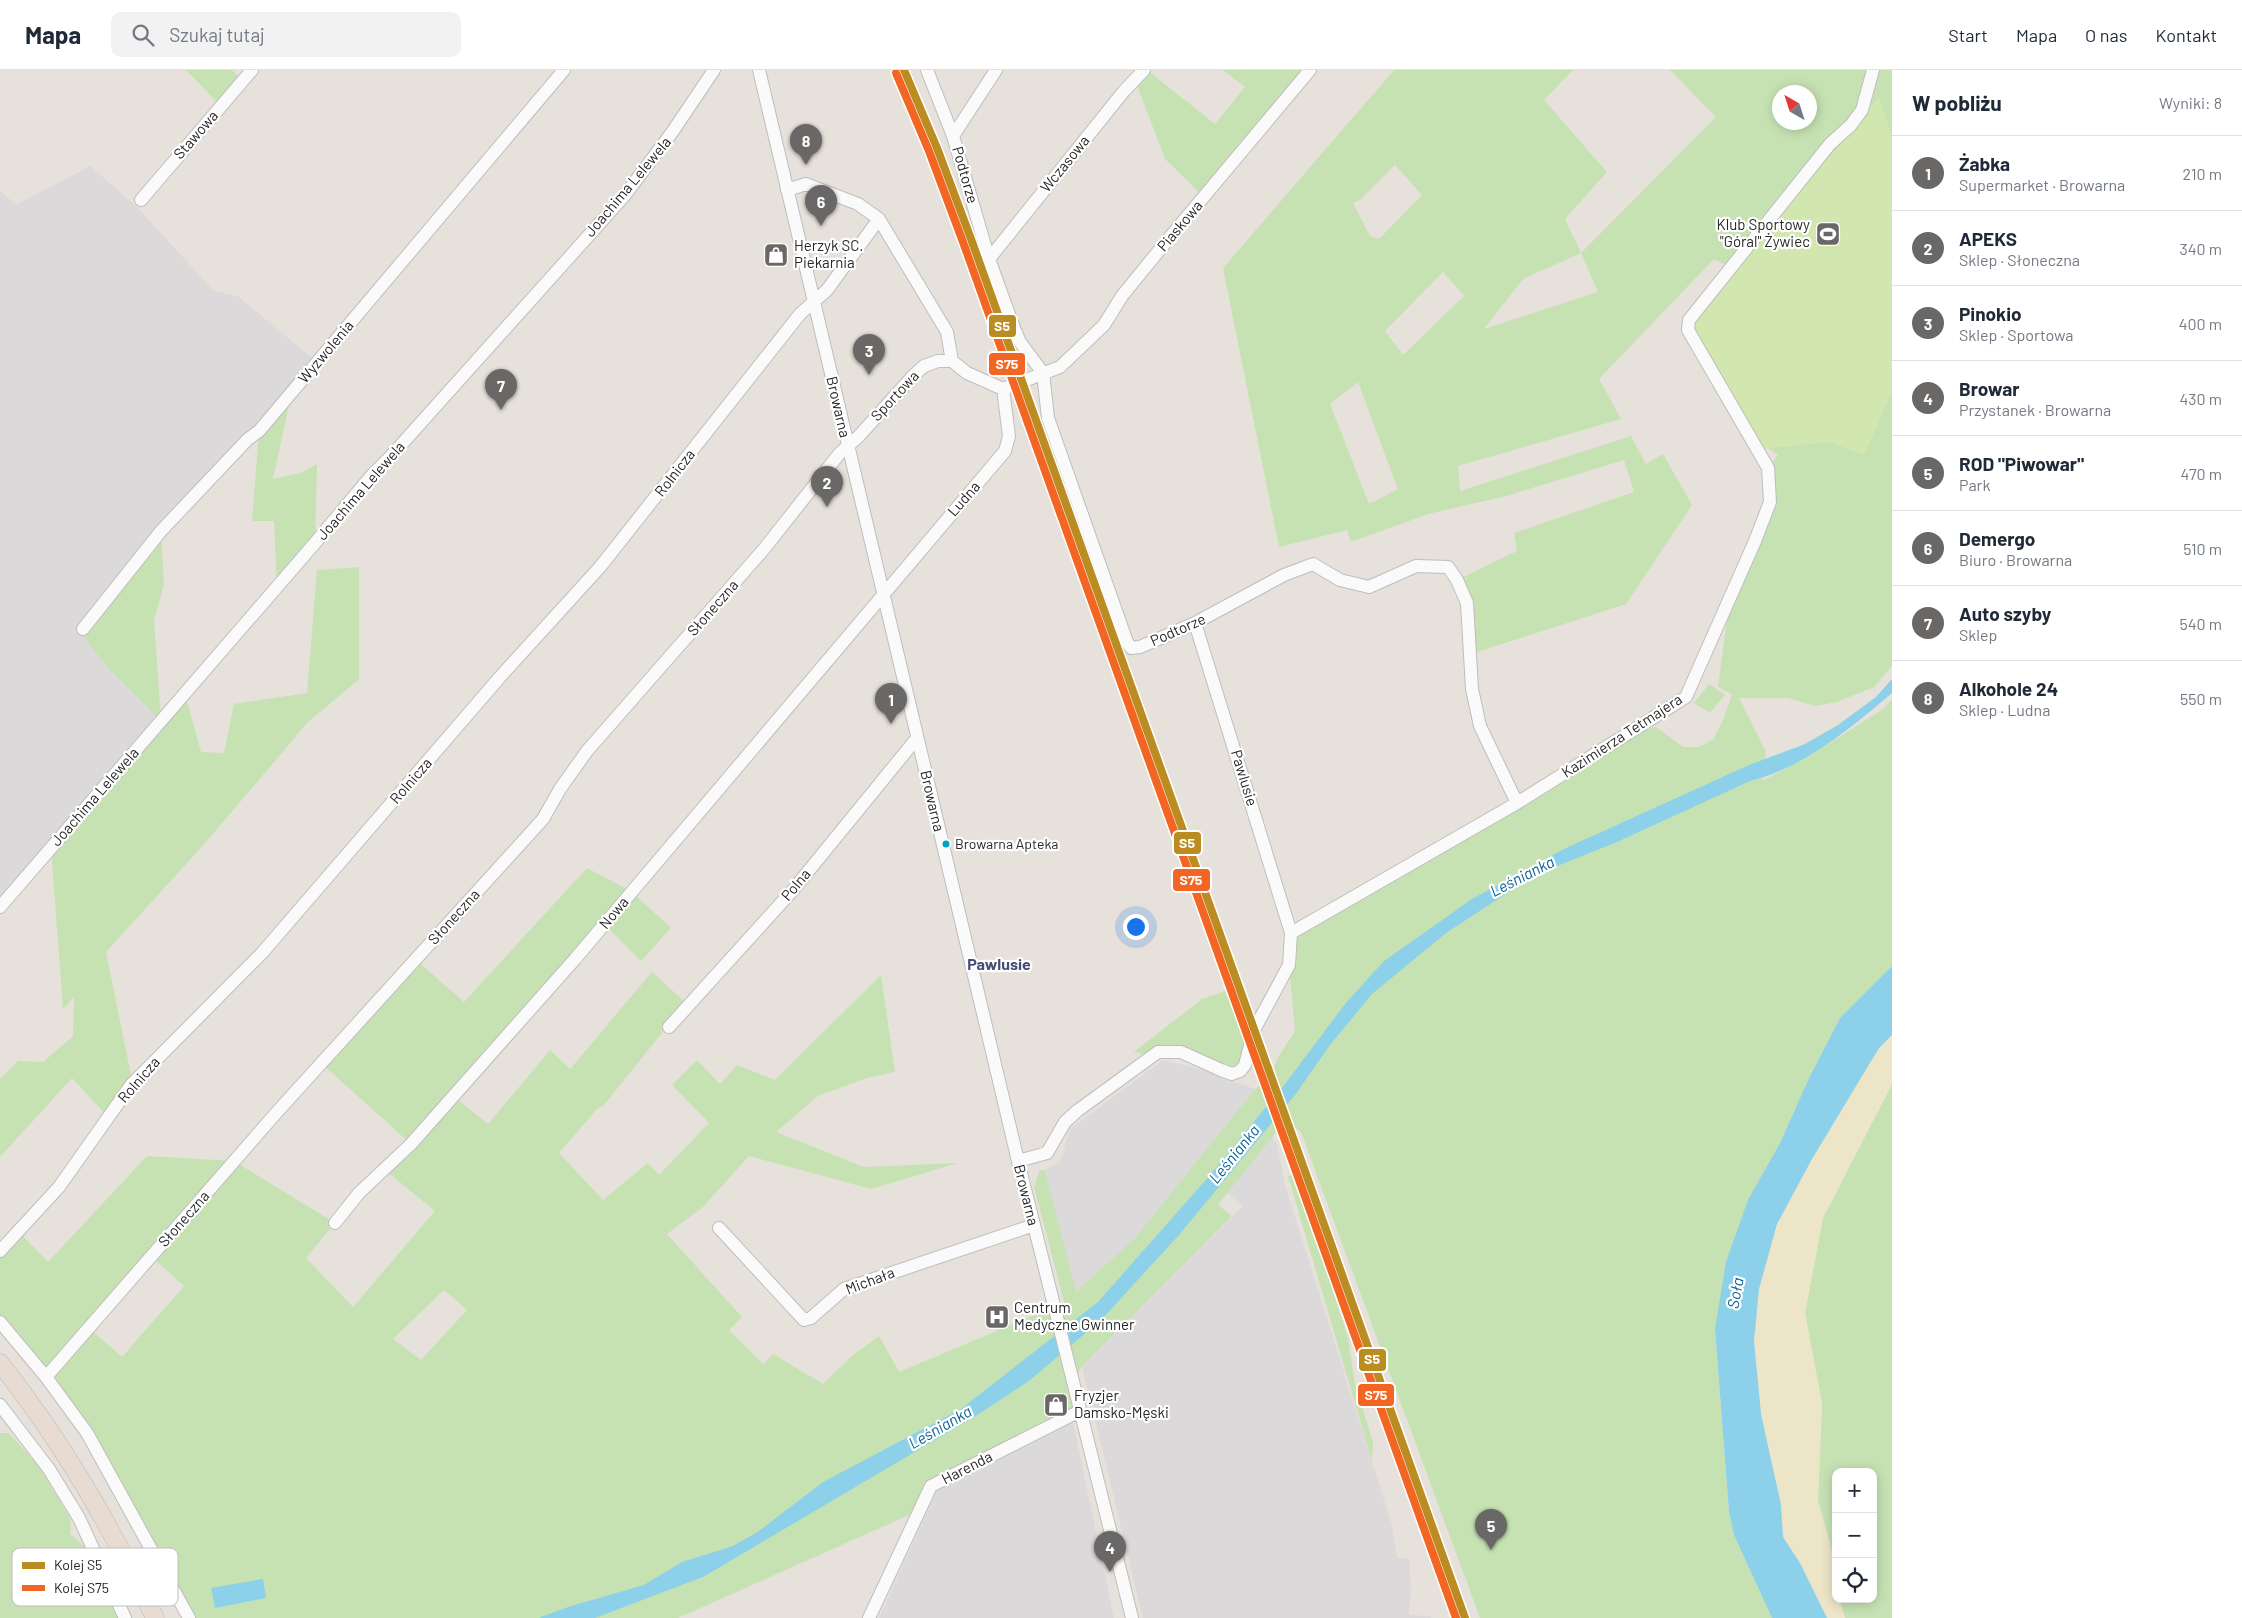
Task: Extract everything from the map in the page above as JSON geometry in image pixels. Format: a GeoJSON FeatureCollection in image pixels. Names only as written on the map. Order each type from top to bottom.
{"type":"FeatureCollection","features":[{"type":"Feature","properties":{"kind":"highway"},"geometry":{"type":"LineString","coordinates":[[0,1363],[36,1409],[83,1481],[119,1548]]}},
{"type":"Feature","properties":{"kind":"highway"},"geometry":{"type":"LineString","coordinates":[[149,1606],[155,1618]]}},
{"type":"Feature","properties":{"kind":"street","name":"Stawowa"},"geometry":{"type":"LineString","coordinates":[[141,200],[252,70]]}},
{"type":"Feature","properties":{"kind":"street","name":"Wyzwolenia"},"geometry":{"type":"LineString","coordinates":[[83,629],[161,531],[248,439],[259,431],[564,70]]}},
{"type":"Feature","properties":{"kind":"street","name":"Joachima Lelewela"},"geometry":{"type":"LineString","coordinates":[[0,907],[372,475],[625,195],[674,131],[714,70]]}},
{"type":"Feature","properties":{"kind":"street","name":"Browarna"},"geometry":{"type":"LineString","coordinates":[[759,70],[1018,1161],[1132,1618]]}},
{"type":"Feature","properties":{"kind":"street","name":"Podtorze"},"geometry":{"type":"LineString","coordinates":[[927,70],[953,136],[989,259],[1020,342],[1043,373],[1048,418],[1127,642],[1131,648],[1140,647],[1196,624],[1284,575],[1313,564],[1340,580],[1369,586],[1416,566],[1448,567],[1457,580],[1467,603],[1472,690],[1480,726],[1517,804]]}},
{"type":"Feature","properties":{"kind":"street"},"geometry":{"type":"LineString","coordinates":[[953,136],[996,70]]}},
{"type":"Feature","properties":{"kind":"street","name":"Wczasowa"},"geometry":{"type":"LineString","coordinates":[[989,259],[1124,91],[1144,70]]}},
{"type":"Feature","properties":{"kind":"street","name":"Piaskowa"},"geometry":{"type":"LineString","coordinates":[[1043,373],[1060,367],[1104,325],[1122,296],[1164,244],[1310,70]]}},
{"type":"Feature","properties":{"kind":"street","name":"Kazimierza Tetmajera"},"geometry":{"type":"LineString","coordinates":[[1291,933],[1517,804],[1686,697],[1755,542],[1770,502],[1768,468],[1688,330],[1690,320],[1830,144],[1851,125],[1862,110],[1873,70]]}},
{"type":"Feature","properties":{"kind":"street"},"geometry":{"type":"LineString","coordinates":[[787,190],[806,184],[858,204],[879,220],[947,332],[952,361],[967,373],[1003,389],[1043,373]]}},
{"type":"Feature","properties":{"kind":"street"},"geometry":{"type":"LineString","coordinates":[[814,302],[827,290],[879,220]]}},
{"type":"Feature","properties":{"kind":"street","name":"Rolnicza"},"geometry":{"type":"LineString","coordinates":[[0,1251],[59,1187],[131,1084],[262,953],[500,677],[600,567],[794,321],[814,302]]}},
{"type":"Feature","properties":{"kind":"street","name":"Sportowa"},"geometry":{"type":"LineString","coordinates":[[848,447],[924,366],[938,361],[952,361]]}},
{"type":"Feature","properties":{"kind":"street","name":"Ludna"},"geometry":{"type":"LineString","coordinates":[[882,594],[1005,451],[1009,436],[1003,389]]}},
{"type":"Feature","properties":{"kind":"street","name":"Słoneczna"},"geometry":{"type":"LineString","coordinates":[[46,1377],[277,1112],[543,819],[560,789],[586,751],[764,549],[839,454],[848,447]]}},
{"type":"Feature","properties":{"kind":"street","name":"Nowa"},"geometry":{"type":"LineString","coordinates":[[335,1223],[359,1193],[411,1144],[575,960],[882,594]]}},
{"type":"Feature","properties":{"kind":"street","name":"Pawlusie"},"geometry":{"type":"LineString","coordinates":[[1196,624],[1291,933]]}},
{"type":"Feature","properties":{"kind":"street","name":"Polna"},"geometry":{"type":"LineString","coordinates":[[669,1027],[792,890],[917,738]]}},
{"type":"Feature","properties":{"kind":"street"},"geometry":{"type":"LineString","coordinates":[[1018,1161],[1047,1153],[1066,1122],[1077,1111],[1158,1052],[1181,1052],[1232,1074],[1240,1071],[1245,1065],[1254,1030],[1290,965],[1291,933]]}},
{"type":"Feature","properties":{"kind":"street","name":"Michała"},"geometry":{"type":"LineString","coordinates":[[719,1228],[804,1320],[811,1318],[844,1289],[1034,1225]]}},
{"type":"Feature","properties":{"kind":"street"},"geometry":{"type":"LineString","coordinates":[[0,1322],[46,1377],[87,1433],[150,1548]]}},
{"type":"Feature","properties":{"kind":"street"},"geometry":{"type":"LineString","coordinates":[[0,1405],[49,1469],[79,1518],[93,1548]]}},
{"type":"Feature","properties":{"kind":"street","name":"Harenda"},"geometry":{"type":"LineString","coordinates":[[869,1618],[931,1486],[1080,1411]]}},
{"type":"Feature","properties":{"kind":"street"},"geometry":{"type":"LineString","coordinates":[[178,1598],[189,1618]]}},
{"type":"Feature","properties":{"kind":"street"},"geometry":{"type":"LineString","coordinates":[[119,1606],[125,1618]]}},
{"type":"Feature","properties":{"kind":"shaded area"},"geometry":{"type":"Polygon","coordinates":[[[90,166],[136,206],[214,291],[239,297],[317,362],[83,629],[161,721],[0,906],[0,190],[16,205],[90,166]]]}},
{"type":"Feature","properties":{"kind":"shaded area"},"geometry":{"type":"Polygon","coordinates":[[[1163,1060],[1196,1068],[1255,1089],[1135,1238],[1075,1293],[1045,1170],[1060,1162],[1070,1129],[1163,1060]]]}},
{"type":"Feature","properties":{"kind":"shaded area"},"geometry":{"type":"Polygon","coordinates":[[[1271,1138],[1277,1143],[1285,1185],[1392,1525],[1397,1558],[1409,1558],[1411,1588],[1409,1615],[1431,1616],[1431,1618],[1143,1618],[1082,1366],[1243,1206],[1227,1193],[1271,1138]]]}},
{"type":"Feature","properties":{"kind":"shaded area"},"geometry":{"type":"Polygon","coordinates":[[[1073,1422],[1114,1618],[879,1618],[939,1486],[1073,1422]]]}},
{"type":"Feature","properties":{"kind":"green space"},"geometry":{"type":"Polygon","coordinates":[[[186,70],[232,70],[243,81],[221,106],[186,70]]]}},
{"type":"Feature","properties":{"kind":"green space"},"geometry":{"type":"Polygon","coordinates":[[[1147,70],[1215,124],[1245,87],[1223,70],[1310,70],[1204,197],[1165,159],[1135,80],[1147,70]]]}},
{"type":"Feature","properties":{"kind":"green space"},"geometry":{"type":"Polygon","coordinates":[[[1394,70],[1573,70],[1544,100],[1607,172],[1565,219],[1581,253],[1716,117],[1670,70],[1892,70],[1892,199],[1797,177],[1725,265],[1714,259],[1599,379],[1621,419],[1458,466],[1460,491],[1631,436],[1646,464],[1663,454],[1692,505],[1626,604],[1471,654],[1457,580],[1517,551],[1514,533],[1634,492],[1624,460],[1506,496],[1428,514],[1351,542],[1347,530],[1279,547],[1223,268],[1394,70]],[[1395,165],[1360,200],[1353,203],[1370,236],[1379,239],[1422,195],[1395,165]],[[1581,253],[1523,279],[1484,329],[1598,292],[1581,253]],[[1443,272],[1385,331],[1403,355],[1464,296],[1443,272]],[[1358,382],[1330,404],[1369,504],[1398,489],[1358,382]]]}},
{"type":"Feature","properties":{"kind":"green space","name":"Klub Sportowy \"Góral\" Żywiec"},"geometry":{"type":"Polygon","coordinates":[[[1879,97],[1892,136],[1892,392],[1864,455],[1830,442],[1762,449],[1692,329],[1693,322],[1834,146],[1841,142],[1879,97]]]}},
{"type":"Feature","properties":{"kind":"green space"},"geometry":{"type":"Polygon","coordinates":[[[1892,325],[1892,666],[1874,687],[1837,702],[1815,706],[1788,698],[1739,698],[1766,752],[1762,781],[1811,755],[1883,709],[1892,699],[1892,966],[1840,1018],[1809,1078],[1780,1143],[1715,1329],[1729,1512],[1734,1535],[1772,1618],[1480,1618],[1301,1132],[1286,1120],[1218,1205],[1232,1216],[1082,1366],[1073,1381],[1080,1411],[931,1486],[918,1511],[678,1618],[189,1618],[178,1598],[178,1548],[151,1548],[113,1477],[0,1322],[0,1251],[18,1231],[48,1262],[147,1156],[234,1161],[335,1223],[306,1258],[353,1307],[435,1211],[385,1170],[411,1144],[322,1064],[415,959],[464,1002],[587,868],[632,892],[671,928],[641,961],[605,925],[454,1097],[488,1124],[550,1050],[570,1069],[652,972],[686,1003],[604,1105],[597,1109],[559,1153],[603,1200],[648,1163],[659,1175],[709,1123],[672,1085],[697,1060],[720,1084],[737,1065],[775,1080],[881,975],[895,1072],[867,1078],[818,1096],[776,1132],[864,1167],[958,1163],[871,1189],[749,1156],[703,1207],[667,1234],[742,1317],[729,1330],[763,1364],[773,1354],[823,1384],[852,1356],[879,1336],[899,1372],[1044,1311],[1065,1305],[1034,1187],[1040,1170],[1045,1170],[1076,1292],[1135,1238],[1255,1089],[1271,1077],[1277,1059],[1295,1031],[1289,965],[1291,933],[1629,732],[1656,727],[1683,747],[1698,747],[1713,740],[1724,718],[1732,694],[1718,687],[1730,598],[1770,502],[1768,468],[1778,455],[1766,447],[1892,325]],[[151,1256],[89,1328],[122,1357],[184,1286],[151,1256]],[[444,1290],[393,1339],[421,1360],[467,1310],[444,1290]]]}},
{"type":"Feature","properties":{"kind":"green space"},"geometry":{"type":"Polygon","coordinates":[[[292,391],[273,479],[300,473],[317,464],[315,543],[277,588],[274,521],[252,521],[259,431],[292,391]]]}},
{"type":"Feature","properties":{"kind":"green space"},"geometry":{"type":"Polygon","coordinates":[[[161,531],[164,585],[154,620],[161,721],[109,669],[86,640],[83,629],[161,531]]]}},
{"type":"Feature","properties":{"kind":"green space"},"geometry":{"type":"Polygon","coordinates":[[[359,567],[359,679],[307,723],[207,841],[106,952],[132,1080],[108,1117],[72,1078],[0,1157],[0,1079],[18,1061],[43,1062],[73,1036],[74,997],[63,1009],[51,848],[185,694],[201,752],[224,753],[234,704],[307,693],[317,570],[359,567]]]}},
{"type":"Feature","properties":{"kind":"green space"},"geometry":{"type":"Polygon","coordinates":[[[1709,684],[1725,695],[1710,713],[1694,703],[1709,684]]]}},
{"type":"Feature","properties":{"kind":"green space"},"geometry":{"type":"Polygon","coordinates":[[[1225,991],[1238,1017],[1242,1016],[1248,1031],[1241,1064],[1235,1068],[1224,1067],[1157,1048],[1142,1054],[1134,1052],[1202,999],[1225,991]]]}},
{"type":"Feature","properties":{"kind":"green space"},"geometry":{"type":"Polygon","coordinates":[[[1892,1084],[1892,1618],[1845,1618],[1840,1603],[1877,1603],[1877,1468],[1832,1468],[1832,1554],[1818,1501],[1822,1404],[1805,1313],[1823,1218],[1892,1084]]]}},
{"type":"Feature","properties":{"kind":"green space"},"geometry":{"type":"Polygon","coordinates":[[[1292,1175],[1315,1234],[1348,1338],[1355,1384],[1373,1442],[1372,1461],[1288,1176],[1292,1175]]]}},
{"type":"Feature","properties":{"kind":"green space"},"geometry":{"type":"Polygon","coordinates":[[[0,1433],[9,1433],[40,1468],[71,1520],[70,1534],[85,1548],[12,1548],[12,1606],[112,1606],[118,1618],[0,1618],[0,1433]]]}},
{"type":"Feature","properties":{"kind":"sand"},"geometry":{"type":"Polygon","coordinates":[[[1892,1035],[1892,1084],[1823,1218],[1805,1313],[1822,1404],[1818,1501],[1832,1554],[1832,1603],[1840,1603],[1845,1618],[1827,1618],[1800,1563],[1783,1537],[1781,1505],[1761,1414],[1754,1341],[1759,1289],[1777,1224],[1812,1159],[1879,1048],[1892,1035]]]}},
{"type":"Feature","properties":{"kind":"water","name":"Leśnianka"},"geometry":{"type":"Polygon","coordinates":[[[1892,679],[1892,693],[1843,733],[1808,756],[1790,766],[1750,781],[1617,842],[1535,875],[1446,933],[1372,994],[1330,1045],[1295,1095],[1179,1235],[1102,1319],[1029,1381],[974,1417],[703,1577],[595,1618],[538,1618],[571,1606],[644,1585],[682,1562],[733,1546],[759,1531],[823,1482],[961,1409],[1098,1302],[1211,1174],[1285,1084],[1345,1004],[1384,961],[1472,899],[1566,848],[1749,765],[1805,744],[1838,725],[1876,697],[1892,679]]]}},
{"type":"Feature","properties":{"kind":"water","name":"Soła"},"geometry":{"type":"Polygon","coordinates":[[[1892,966],[1892,1035],[1879,1048],[1812,1159],[1777,1224],[1759,1289],[1754,1341],[1761,1414],[1781,1505],[1783,1537],[1800,1563],[1827,1618],[1772,1618],[1734,1535],[1729,1512],[1715,1329],[1726,1262],[1748,1200],[1780,1143],[1809,1078],[1840,1018],[1892,966]]]}},
{"type":"Feature","properties":{"kind":"water"},"geometry":{"type":"Polygon","coordinates":[[[263,1579],[266,1598],[215,1608],[211,1588],[263,1579]]]}},
{"type":"Feature","properties":{"kind":"railway"},"geometry":{"type":"LineString","coordinates":[[1291,1154],[1335,1279]]}},
{"type":"Feature","properties":{"kind":"rail line","name":"S5"},"geometry":{"type":"LineString","coordinates":[[904,70],[937,148],[971,239],[1465,1618]]}},
{"type":"Feature","properties":{"kind":"rail line","name":"S75"},"geometry":{"type":"LineString","coordinates":[[896,73],[929,151],[963,242],[1456,1618]]}},
{"type":"Feature","properties":{"kind":"place","name":"Alkohole 24"},"geometry":{"type":"Point","coordinates":[806,165]}},
{"type":"Feature","properties":{"kind":"place","name":"Demergo"},"geometry":{"type":"Point","coordinates":[821,226]}},
{"type":"Feature","properties":{"kind":"place","name":"Klub Sportowy \"Góral\" Żywiec"},"geometry":{"type":"Point","coordinates":[1828,234]}},
{"type":"Feature","properties":{"kind":"place","name":"Herzyk SC. Piekarnia"},"geometry":{"type":"Point","coordinates":[776,255]}},
{"type":"Feature","properties":{"kind":"place","name":"Pinokio"},"geometry":{"type":"Point","coordinates":[869,375]}},
{"type":"Feature","properties":{"kind":"place","name":"Auto szyby"},"geometry":{"type":"Point","coordinates":[501,410]}},
{"type":"Feature","properties":{"kind":"place","name":"APEKS"},"geometry":{"type":"Point","coordinates":[827,507]}},
{"type":"Feature","properties":{"kind":"place","name":"Żabka"},"geometry":{"type":"Point","coordinates":[891,724]}},
{"type":"Feature","properties":{"kind":"place","name":"Browarna Apteka"},"geometry":{"type":"Point","coordinates":[946,844]}},
{"type":"Feature","properties":{"kind":"place","name":"Centrum Medyczne Gwinner"},"geometry":{"type":"Point","coordinates":[997,1317]}},
{"type":"Feature","properties":{"kind":"place","name":"Fryzjer Damsko-Męski"},"geometry":{"type":"Point","coordinates":[1056,1405]}},
{"type":"Feature","properties":{"kind":"place","name":"ROD \"Piwowar\""},"geometry":{"type":"Point","coordinates":[1491,1550]}},
{"type":"Feature","properties":{"kind":"place","name":"Browar"},"geometry":{"type":"Point","coordinates":[1110,1572]}},
{"type":"Feature","properties":{"kind":"district","name":"Pawlusie"},"geometry":{"type":"Point","coordinates":[999,964]}}]}
